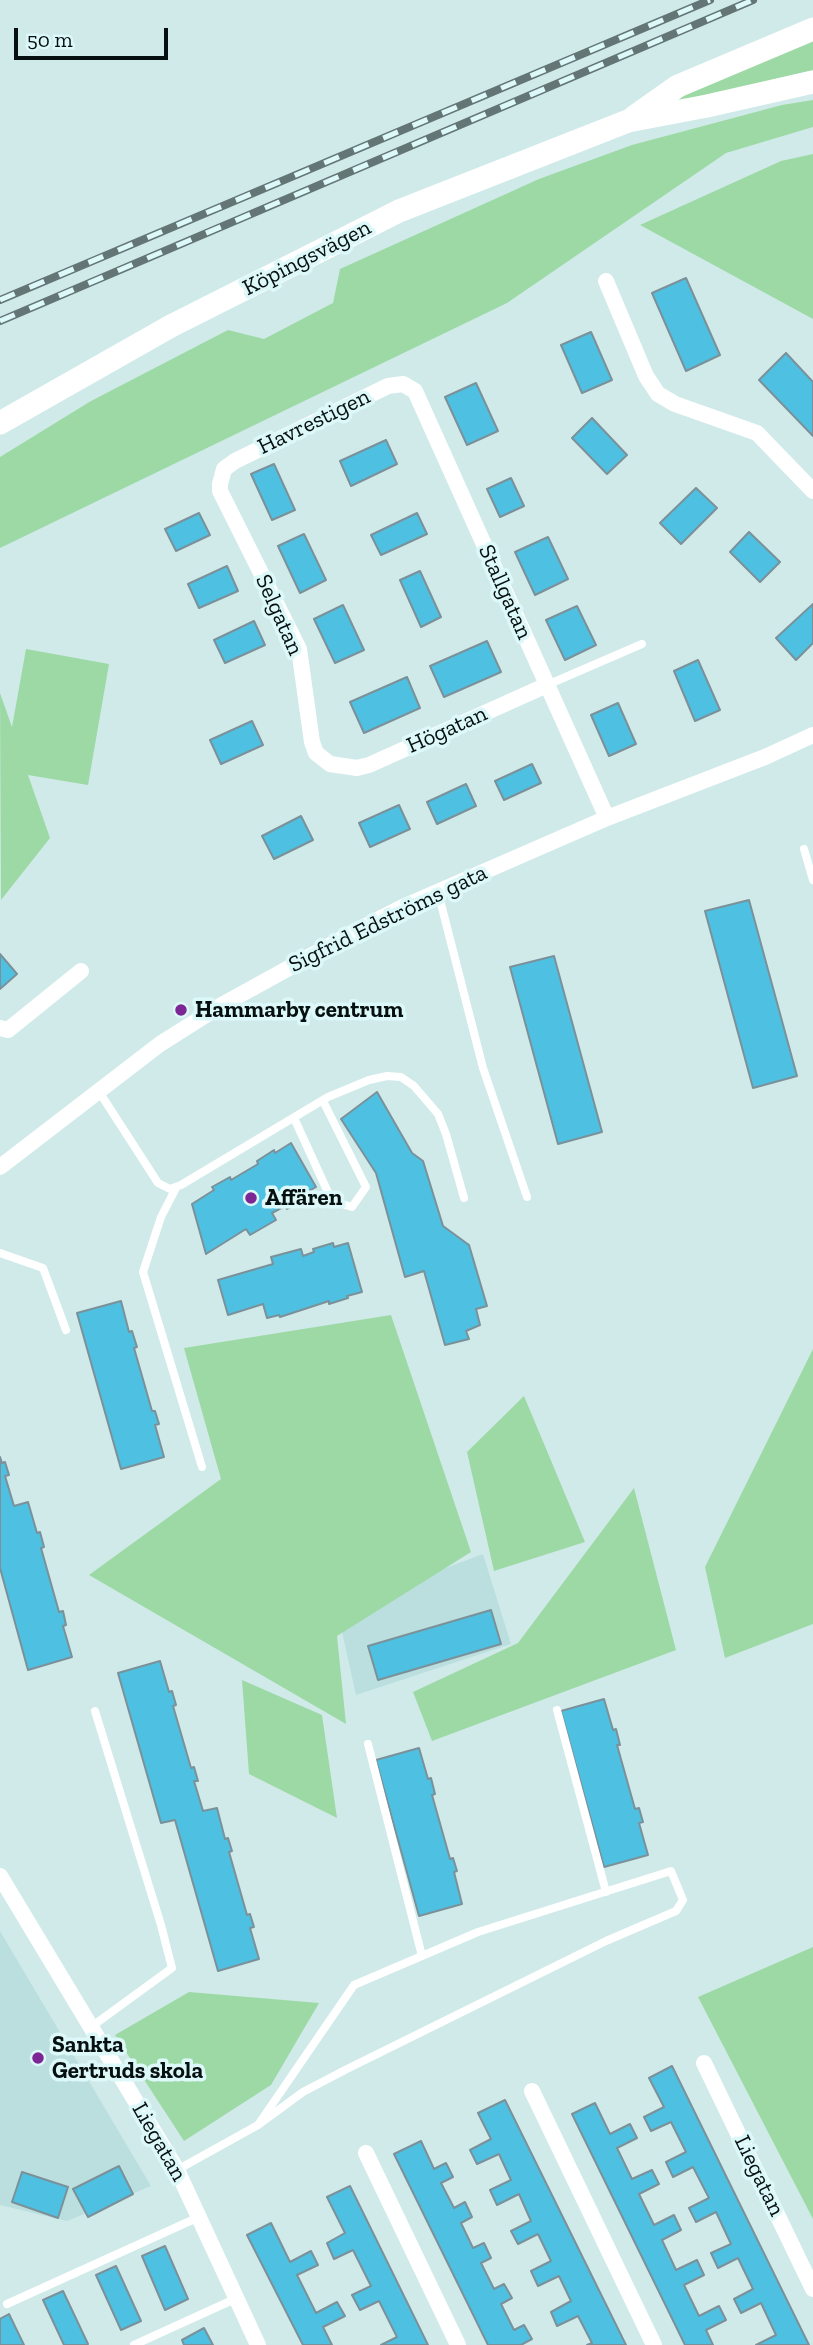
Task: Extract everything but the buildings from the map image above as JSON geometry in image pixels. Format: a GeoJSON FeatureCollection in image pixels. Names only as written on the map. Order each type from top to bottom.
{"type":"FeatureCollection","features":[{"type":"Feature","properties":{"kind":"main road","name":"Köpingsvägen"},"geometry":{"type":"LineString","coordinates":[[628,121],[678,86],[813,29]]}},
{"type":"Feature","properties":{"kind":"main road","name":"Köpingsvägen"},"geometry":{"type":"LineString","coordinates":[[0,423],[171,326],[399,212],[628,121],[813,82]]}},
{"type":"Feature","properties":{"kind":"street"},"geometry":{"type":"LineString","coordinates":[[606,281],[646,376],[658,394],[675,404],[757,433],[813,491]]}},
{"type":"Feature","properties":{"kind":"street","name":"Stallgatan"},"geometry":{"type":"LineString","coordinates":[[388,386],[403,384],[415,391],[607,818]]}},
{"type":"Feature","properties":{"kind":"street","name":"Havrestigen"},"geometry":{"type":"LineString","coordinates":[[239,459],[388,386]]}},
{"type":"Feature","properties":{"kind":"street","name":"Selgatan"},"geometry":{"type":"LineString","coordinates":[[239,459],[225,469],[220,491],[299,649],[309,729],[316,753],[330,764],[345,767]]}},
{"type":"Feature","properties":{"kind":"street","name":"Högatan"},"geometry":{"type":"LineString","coordinates":[[345,767],[369,765],[547,685]]}},
{"type":"Feature","properties":{"kind":"street","name":"Sigfrid Edströms gata"},"geometry":{"type":"LineString","coordinates":[[0,1167],[160,1044],[220,1006],[354,932],[607,818],[765,757],[813,735]]}},
{"type":"Feature","properties":{"kind":"street"},"geometry":{"type":"LineString","coordinates":[[0,1028],[8,1030],[80,971]]}},
{"type":"Feature","properties":{"kind":"street","name":"Liegatan"},"geometry":{"type":"LineString","coordinates":[[0,1876],[177,2170],[258,2345]]}},
{"type":"Feature","properties":{"kind":"street","name":"Liegatan"},"geometry":{"type":"LineString","coordinates":[[704,2063],[813,2289]]}},
{"type":"Feature","properties":{"kind":"street"},"geometry":{"type":"LineString","coordinates":[[532,2091],[654,2345]]}},
{"type":"Feature","properties":{"kind":"street"},"geometry":{"type":"LineString","coordinates":[[366,2153],[458,2345]]}},
{"type":"Feature","properties":{"kind":"lane"},"geometry":{"type":"LineString","coordinates":[[547,685],[642,644]]}},
{"type":"Feature","properties":{"kind":"lane"},"geometry":{"type":"LineString","coordinates":[[804,849],[813,880]]}},
{"type":"Feature","properties":{"kind":"lane"},"geometry":{"type":"LineString","coordinates":[[438,892],[483,1068],[527,1197]]}},
{"type":"Feature","properties":{"kind":"lane"},"geometry":{"type":"LineString","coordinates":[[98,1090],[158,1183],[164,1188],[176,1188],[323,1101],[369,1080],[387,1076],[401,1077],[414,1086],[438,1114],[464,1198]]}},
{"type":"Feature","properties":{"kind":"lane"},"geometry":{"type":"LineString","coordinates":[[294,1118],[332,1201],[352,1207],[366,1187],[323,1101]]}},
{"type":"Feature","properties":{"kind":"lane"},"geometry":{"type":"LineString","coordinates":[[176,1188],[162,1217],[144,1272],[202,1467]]}},
{"type":"Feature","properties":{"kind":"lane"},"geometry":{"type":"LineString","coordinates":[[0,1253],[43,1268],[66,1330]]}},
{"type":"Feature","properties":{"kind":"lane"},"geometry":{"type":"LineString","coordinates":[[556,1710],[606,1892]]}},
{"type":"Feature","properties":{"kind":"lane"},"geometry":{"type":"LineString","coordinates":[[91,2027],[172,1968],[94,1711]]}},
{"type":"Feature","properties":{"kind":"lane"},"geometry":{"type":"LineString","coordinates":[[368,1744],[422,1956]]}},
{"type":"Feature","properties":{"kind":"lane"},"geometry":{"type":"LineString","coordinates":[[177,2170],[258,2125],[314,2086],[607,1941],[676,1911],[683,1900],[671,1871],[478,1932],[354,1985],[258,2125]]}},
{"type":"Feature","properties":{"kind":"lane"},"geometry":{"type":"LineString","coordinates":[[8,2304],[199,2217]]}},
{"type":"Feature","properties":{"kind":"lane"},"geometry":{"type":"LineString","coordinates":[[134,2345],[237,2298]]}},
{"type":"Feature","properties":{"kind":"shaded area"},"geometry":{"type":"Polygon","coordinates":[[[483,1554],[511,1644],[356,1695],[337,1609],[483,1554]]]}},
{"type":"Feature","properties":{"kind":"shaded area","name":"Sankta Gertruds skola"},"geometry":{"type":"Polygon","coordinates":[[[0,1931],[151,2186],[67,2221],[0,2205],[0,1931]]]}},
{"type":"Feature","properties":{"kind":"green space"},"geometry":{"type":"Polygon","coordinates":[[[813,40],[813,70],[676,103],[673,99],[813,40]]]}},
{"type":"Feature","properties":{"kind":"green space"},"geometry":{"type":"Polygon","coordinates":[[[813,100],[813,127],[726,153],[507,303],[0,548],[0,457],[91,401],[228,330],[264,339],[333,303],[340,269],[539,179],[632,145],[782,105],[813,100]]]}},
{"type":"Feature","properties":{"kind":"green space"},"geometry":{"type":"Polygon","coordinates":[[[813,154],[813,319],[640,225],[781,161],[813,154]]]}},
{"type":"Feature","properties":{"kind":"green space"},"geometry":{"type":"Polygon","coordinates":[[[26,649],[109,664],[88,785],[28,775],[50,838],[1,900],[0,693],[12,727],[26,649]]]}},
{"type":"Feature","properties":{"kind":"green space"},"geometry":{"type":"Polygon","coordinates":[[[391,1315],[471,1552],[337,1636],[346,1724],[89,1575],[221,1479],[184,1348],[391,1315]]]}},
{"type":"Feature","properties":{"kind":"green space"},"geometry":{"type":"Polygon","coordinates":[[[813,1349],[813,1624],[725,1658],[705,1567],[813,1349]]]}},
{"type":"Feature","properties":{"kind":"green space"},"geometry":{"type":"Polygon","coordinates":[[[524,1396],[585,1542],[494,1571],[467,1452],[524,1396]]]}},
{"type":"Feature","properties":{"kind":"green space"},"geometry":{"type":"Polygon","coordinates":[[[634,1488],[676,1650],[432,1741],[413,1692],[518,1643],[634,1488]]]}},
{"type":"Feature","properties":{"kind":"green space"},"geometry":{"type":"Polygon","coordinates":[[[242,1680],[322,1715],[337,1818],[249,1774],[242,1680]]]}},
{"type":"Feature","properties":{"kind":"green space"},"geometry":{"type":"Polygon","coordinates":[[[813,1947],[813,2219],[698,1997],[813,1947]]]}},
{"type":"Feature","properties":{"kind":"green space"},"geometry":{"type":"Polygon","coordinates":[[[189,1992],[319,2003],[271,2085],[184,2141],[115,2035],[189,1992]]]}},
{"type":"Feature","properties":{"kind":"railway"},"geometry":{"type":"LineString","coordinates":[[0,300],[710,0]]}},
{"type":"Feature","properties":{"kind":"railway"},"geometry":{"type":"LineString","coordinates":[[0,321],[753,0]]}},
{"type":"Feature","properties":{"kind":"place","name":"Hammarby centrum"},"geometry":{"type":"Point","coordinates":[181,1010]}},
{"type":"Feature","properties":{"kind":"place","name":"Affären"},"geometry":{"type":"Point","coordinates":[251,1198]}},
{"type":"Feature","properties":{"kind":"place","name":"Sankta Gertruds skola"},"geometry":{"type":"Point","coordinates":[38,2058]}}]}
